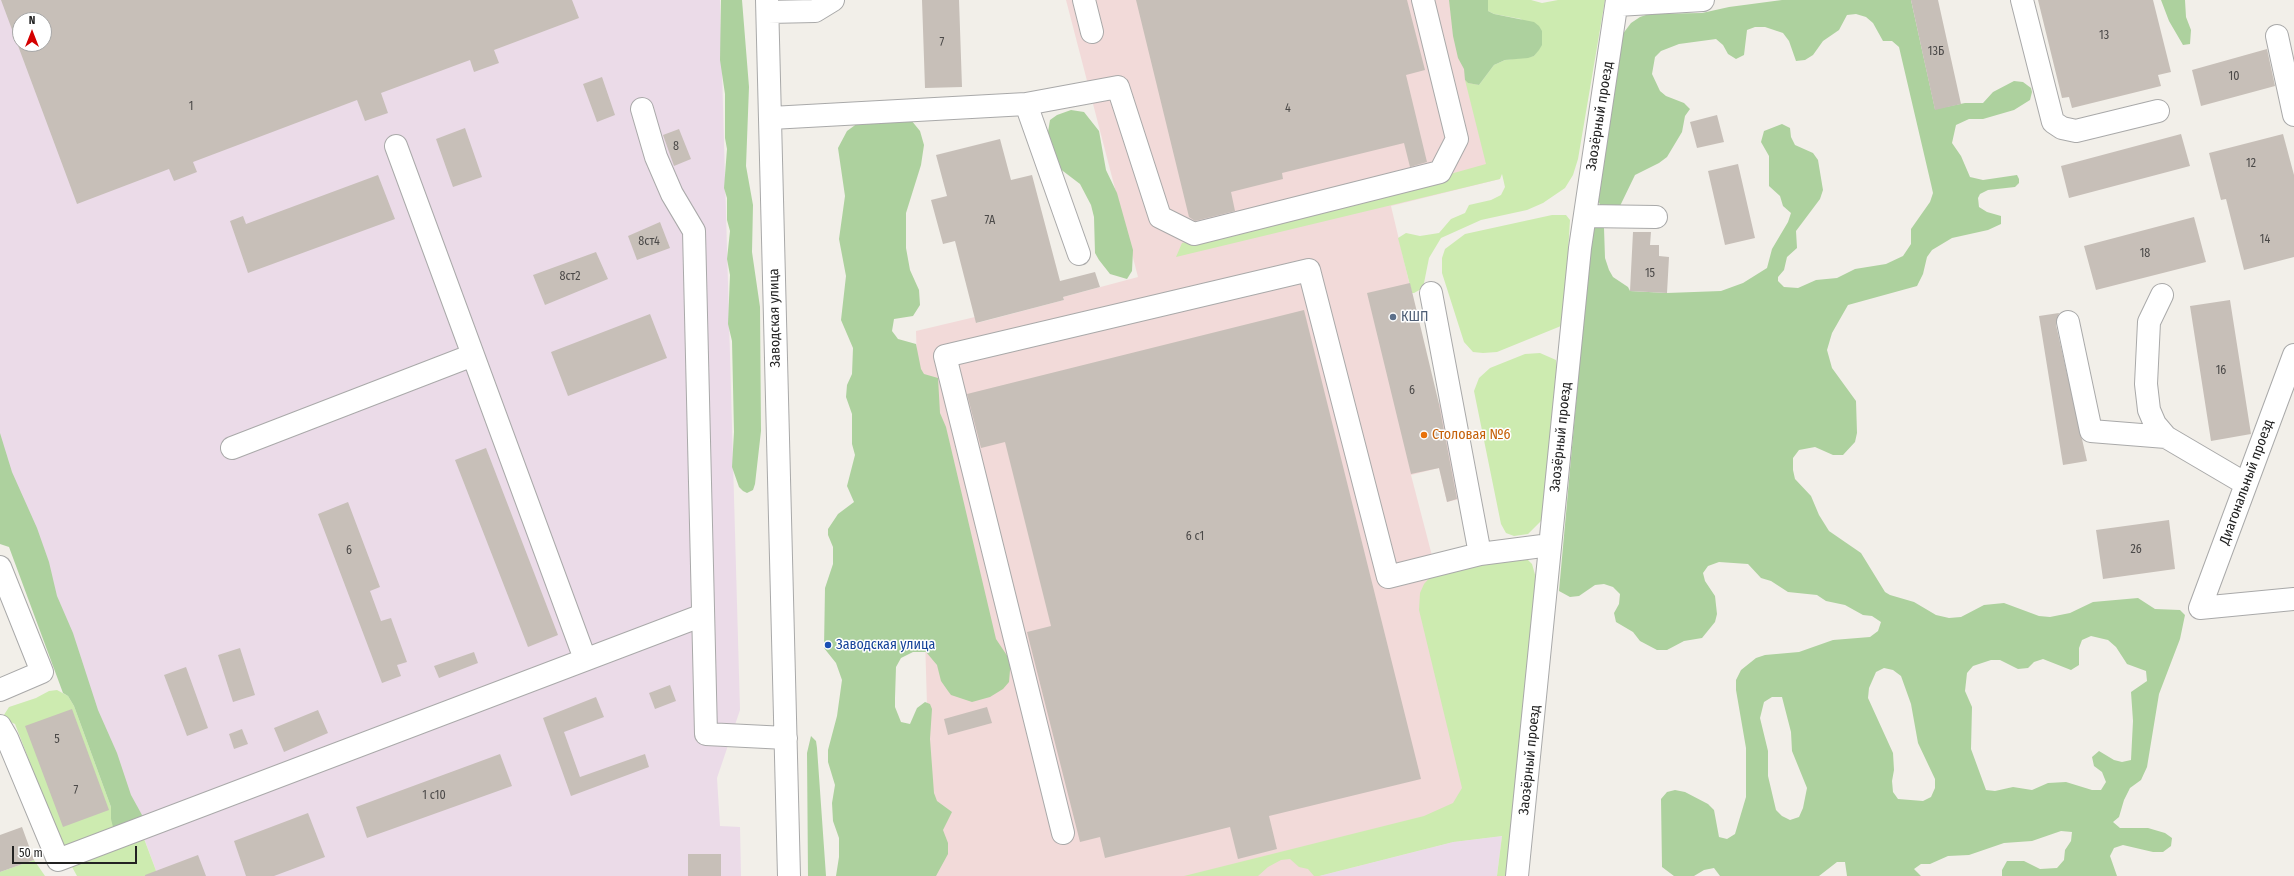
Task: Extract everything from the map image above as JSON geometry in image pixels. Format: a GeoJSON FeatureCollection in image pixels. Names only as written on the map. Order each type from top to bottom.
{"type":"FeatureCollection","features":[{"type":"Feature","properties":{"kind":"street"},"geometry":{"type":"LineString","coordinates":[[768,6],[815,11],[833,0]]}},
{"type":"Feature","properties":{"kind":"street"},"geometry":{"type":"LineString","coordinates":[[1084,0],[1092,32]]}},
{"type":"Feature","properties":{"kind":"street"},"geometry":{"type":"LineString","coordinates":[[770,118],[1026,104],[1118,87],[1160,217],[1194,234],[1440,172],[1457,140],[1423,0]]}},
{"type":"Feature","properties":{"kind":"street"},"geometry":{"type":"LineString","coordinates":[[1617,2],[1703,0]]}},
{"type":"Feature","properties":{"kind":"street"},"geometry":{"type":"LineString","coordinates":[[2022,0],[2053,122],[2062,128],[2076,131],[2158,111]]}},
{"type":"Feature","properties":{"kind":"street","name":"Заозёрный проезд"},"geometry":{"type":"LineString","coordinates":[[1517,876],[1527,794],[1550,545],[1584,216],[1617,2]]}},
{"type":"Feature","properties":{"kind":"street","name":"Заводская улица"},"geometry":{"type":"LineString","coordinates":[[768,6],[789,876]]}},
{"type":"Feature","properties":{"kind":"street"},"geometry":{"type":"LineString","coordinates":[[2277,36],[2294,115]]}},
{"type":"Feature","properties":{"kind":"street"},"geometry":{"type":"LineString","coordinates":[[1026,104],[1079,254]]}},
{"type":"Feature","properties":{"kind":"street"},"geometry":{"type":"LineString","coordinates":[[642,109],[656,156],[672,194],[694,231],[706,734],[786,738]]}},
{"type":"Feature","properties":{"kind":"street"},"geometry":{"type":"LineString","coordinates":[[396,146],[585,659]]}},
{"type":"Feature","properties":{"kind":"street"},"geometry":{"type":"LineString","coordinates":[[1584,216],[1656,217]]}},
{"type":"Feature","properties":{"kind":"street"},"geometry":{"type":"LineString","coordinates":[[1063,833],[944,356],[1309,270],[1388,577],[1480,554],[1550,545]]}},
{"type":"Feature","properties":{"kind":"street"},"geometry":{"type":"LineString","coordinates":[[1431,293],[1480,554]]}},
{"type":"Feature","properties":{"kind":"street"},"geometry":{"type":"LineString","coordinates":[[2162,295],[2149,322],[2146,384],[2149,410],[2155,424],[2166,437],[2246,484]]}},
{"type":"Feature","properties":{"kind":"street"},"geometry":{"type":"LineString","coordinates":[[2068,322],[2091,431],[2166,437]]}},
{"type":"Feature","properties":{"kind":"street"},"geometry":{"type":"LineString","coordinates":[[232,448],[473,355]]}},
{"type":"Feature","properties":{"kind":"street","name":"Диагональный проезд"},"geometry":{"type":"LineString","coordinates":[[2294,355],[2200,608],[2294,599]]}},
{"type":"Feature","properties":{"kind":"street"},"geometry":{"type":"LineString","coordinates":[[0,567],[42,672],[0,690]]}},
{"type":"Feature","properties":{"kind":"street"},"geometry":{"type":"LineString","coordinates":[[0,726],[7,738],[58,860],[703,615]]}},
{"type":"Feature","properties":{"kind":"shaded area"},"geometry":{"type":"Polygon","coordinates":[[[0,0],[720,0],[740,710],[717,778],[720,826],[740,827],[741,876],[158,876],[0,446],[0,0]]]}},
{"type":"Feature","properties":{"kind":"shaded area"},"geometry":{"type":"Polygon","coordinates":[[[1066,0],[1457,0],[1500,179],[1391,206],[1438,404],[1448,402],[1464,498],[1447,502],[1439,468],[1411,475],[1501,821],[1502,836],[1453,842],[1319,876],[932,876],[916,331],[975,317],[977,323],[1064,300],[1063,297],[1138,277],[1066,0]]]}},
{"type":"Feature","properties":{"kind":"shaded area"},"geometry":{"type":"Polygon","coordinates":[[[1502,836],[1497,876],[1319,876],[1453,842],[1502,836]]]}},
{"type":"Feature","properties":{"kind":"green space"},"geometry":{"type":"Polygon","coordinates":[[[721,0],[742,0],[749,87],[746,166],[753,205],[752,252],[760,307],[761,431],[755,484],[753,490],[747,493],[739,487],[732,467],[734,432],[732,341],[728,324],[730,275],[727,259],[730,231],[727,220],[727,198],[724,188],[727,149],[725,138],[725,94],[720,60],[721,0]]]}},
{"type":"Feature","properties":{"kind":"green space"},"geometry":{"type":"Polygon","coordinates":[[[1449,0],[1488,0],[1488,11],[1494,14],[1534,22],[1542,31],[1542,45],[1534,56],[1505,60],[1494,65],[1479,85],[1468,83],[1465,80],[1464,69],[1458,58],[1453,36],[1449,0]]]}},
{"type":"Feature","properties":{"kind":"green space"},"geometry":{"type":"Polygon","coordinates":[[[1488,0],[1531,0],[1542,3],[1558,0],[1605,0],[1578,159],[1573,175],[1565,188],[1543,203],[1527,210],[1481,220],[1441,238],[1429,258],[1423,288],[1414,293],[1412,293],[1398,238],[1406,233],[1420,236],[1439,233],[1451,219],[1465,213],[1469,205],[1491,200],[1501,195],[1505,187],[1502,174],[1500,179],[1176,257],[1182,243],[1437,181],[1443,176],[1486,164],[1465,80],[1468,83],[1479,85],[1494,65],[1505,60],[1534,56],[1542,44],[1521,19],[1494,14],[1488,11],[1488,0]]]}},
{"type":"Feature","properties":{"kind":"green space"},"geometry":{"type":"Polygon","coordinates":[[[1782,0],[1911,0],[1935,109],[1965,103],[1983,103],[1993,92],[2014,81],[2023,82],[2031,88],[2032,92],[2030,100],[2014,110],[1983,119],[1969,119],[1956,125],[1952,143],[1961,156],[1970,177],[1983,180],[2017,175],[2019,183],[2015,187],[1988,190],[1980,194],[1978,198],[1979,207],[1987,212],[2001,216],[2001,224],[1988,230],[1952,238],[1932,250],[1927,257],[1923,274],[1917,286],[1848,305],[1832,333],[1827,350],[1832,368],[1856,401],[1857,433],[1855,442],[1843,455],[1833,455],[1815,447],[1799,450],[1793,458],[1793,470],[1795,479],[1811,496],[1819,515],[1829,531],[1861,553],[1885,592],[1890,595],[1914,602],[1936,615],[1949,618],[1961,617],[1984,605],[2004,603],[2039,616],[2050,617],[2070,613],[2093,602],[2138,598],[2155,609],[2180,610],[2185,615],[2180,639],[2159,694],[2147,767],[2141,780],[2130,788],[2124,800],[2119,817],[2113,822],[2120,828],[2148,828],[2165,833],[2172,838],[2171,846],[2163,852],[2153,852],[2123,845],[2114,848],[2110,856],[2117,876],[2002,876],[2002,870],[2007,861],[2024,861],[2040,869],[2057,868],[2064,860],[2065,850],[2071,841],[2072,832],[2061,831],[2032,841],[2004,843],[1969,855],[1948,856],[1930,864],[1921,864],[1914,869],[1921,876],[1847,876],[1845,862],[1837,862],[1819,876],[1720,876],[1714,868],[1704,870],[1694,876],[1674,876],[1662,867],[1661,799],[1667,792],[1675,790],[1685,792],[1708,804],[1714,810],[1719,837],[1727,839],[1735,834],[1746,797],[1746,748],[1736,690],[1736,680],[1741,670],[1756,658],[1765,655],[1799,652],[1833,640],[1870,637],[1878,631],[1881,622],[1872,616],[1863,615],[1845,605],[1826,601],[1817,595],[1788,592],[1771,581],[1761,578],[1748,564],[1719,562],[1708,566],[1703,573],[1705,581],[1715,596],[1717,614],[1715,622],[1702,638],[1684,641],[1667,650],[1657,650],[1640,641],[1633,632],[1616,622],[1614,613],[1619,604],[1620,594],[1613,587],[1604,584],[1595,585],[1579,596],[1570,597],[1559,591],[1590,248],[1594,228],[1597,225],[1602,224],[1604,228],[1605,258],[1609,270],[1613,277],[1628,287],[1630,291],[1667,293],[1721,291],[1743,283],[1767,268],[1772,249],[1788,222],[1791,213],[1783,206],[1780,196],[1769,186],[1769,156],[1761,142],[1764,131],[1782,124],[1790,128],[1791,137],[1795,145],[1813,153],[1818,160],[1823,190],[1820,199],[1796,231],[1797,248],[1787,257],[1784,270],[1778,277],[1778,281],[1784,287],[1798,288],[1816,280],[1837,278],[1855,269],[1886,264],[1903,256],[1911,244],[1911,229],[1930,202],[1933,193],[1899,47],[1892,41],[1883,41],[1873,23],[1866,17],[1856,14],[1847,15],[1839,30],[1823,41],[1813,55],[1805,60],[1796,61],[1789,41],[1783,33],[1765,27],[1755,27],[1747,30],[1744,55],[1736,59],[1728,54],[1723,45],[1716,39],[1679,44],[1661,51],[1655,57],[1652,74],[1660,91],[1666,96],[1684,103],[1690,109],[1685,116],[1682,132],[1667,157],[1659,163],[1635,175],[1620,206],[1601,207],[1597,198],[1619,39],[1631,23],[1640,17],[1649,14],[1702,13],[1729,7],[1782,0]],[[2091,636],[2082,640],[2079,648],[2079,665],[2071,670],[2043,659],[2034,662],[2028,668],[2018,669],[2000,660],[1991,660],[1973,666],[1967,673],[1965,691],[1972,707],[1971,749],[1986,790],[1995,791],[2013,787],[2032,790],[2048,783],[2066,782],[2092,790],[2101,790],[2106,782],[2102,772],[2094,766],[2092,757],[2099,751],[2114,760],[2122,762],[2131,760],[2133,721],[2131,692],[2147,681],[2146,671],[2127,664],[2116,647],[2108,640],[2091,636]],[[1884,668],[1876,672],[1869,688],[1868,698],[1893,753],[1893,792],[1898,799],[1923,801],[1931,797],[1935,788],[1935,779],[1918,743],[1911,704],[1901,676],[1893,670],[1884,668]],[[1772,697],[1764,702],[1760,718],[1768,751],[1768,776],[1776,810],[1782,816],[1790,820],[1799,817],[1803,808],[1807,788],[1792,751],[1791,732],[1782,697],[1772,697]]]}},
{"type":"Feature","properties":{"kind":"green space"},"geometry":{"type":"Polygon","coordinates":[[[2161,0],[2185,0],[2186,17],[2191,30],[2190,44],[2183,45],[2169,21],[2161,0]]]}},
{"type":"Feature","properties":{"kind":"green space"},"geometry":{"type":"Polygon","coordinates":[[[1071,110],[1084,112],[1099,131],[1106,170],[1117,193],[1133,250],[1132,271],[1127,279],[1110,274],[1095,253],[1094,217],[1091,205],[1080,184],[1059,168],[1047,138],[1050,120],[1057,115],[1071,110]]]}},
{"type":"Feature","properties":{"kind":"green space"},"geometry":{"type":"Polygon","coordinates":[[[911,120],[920,131],[924,145],[921,165],[906,213],[906,248],[910,270],[919,290],[920,305],[913,316],[894,319],[892,331],[898,339],[916,344],[921,369],[924,374],[938,378],[940,413],[946,427],[996,639],[1010,660],[1009,682],[1003,689],[990,697],[972,702],[951,695],[941,681],[937,665],[926,652],[913,652],[901,658],[896,667],[895,707],[901,722],[910,724],[917,708],[925,702],[930,704],[932,709],[930,739],[934,793],[937,801],[952,812],[943,830],[948,843],[948,854],[936,876],[836,876],[839,857],[839,838],[833,821],[832,803],[835,785],[828,762],[828,750],[837,716],[842,680],[836,663],[824,648],[825,588],[833,564],[833,547],[828,535],[828,529],[838,514],[854,502],[847,486],[855,455],[852,444],[852,414],[846,397],[847,385],[852,374],[853,348],[841,320],[846,276],[839,239],[845,196],[838,148],[847,131],[858,123],[911,120]]]}},
{"type":"Feature","properties":{"kind":"green space"},"geometry":{"type":"Polygon","coordinates":[[[1552,215],[1566,215],[1570,220],[1564,318],[1561,326],[1497,352],[1473,352],[1464,342],[1442,273],[1442,258],[1445,249],[1465,234],[1552,215]]]}},
{"type":"Feature","properties":{"kind":"green space"},"geometry":{"type":"Polygon","coordinates":[[[1540,353],[1556,360],[1557,367],[1544,513],[1541,521],[1528,534],[1514,536],[1506,533],[1501,524],[1474,391],[1479,378],[1490,368],[1525,354],[1540,353]]]}},
{"type":"Feature","properties":{"kind":"green space"},"geometry":{"type":"Polygon","coordinates":[[[0,433],[12,472],[37,528],[49,562],[57,596],[73,633],[98,710],[117,753],[131,795],[145,823],[143,836],[139,841],[133,843],[114,831],[111,819],[111,807],[74,706],[68,696],[63,693],[9,547],[0,544],[0,433]]]}},
{"type":"Feature","properties":{"kind":"green space"},"geometry":{"type":"Polygon","coordinates":[[[1525,557],[1532,564],[1536,578],[1507,876],[1497,876],[1502,836],[1453,842],[1319,876],[1314,876],[1308,869],[1299,867],[1290,859],[1281,860],[1268,867],[1258,876],[1184,876],[1424,816],[1453,803],[1462,788],[1419,610],[1420,593],[1424,584],[1433,574],[1525,557]]]}},
{"type":"Feature","properties":{"kind":"green space"},"geometry":{"type":"Polygon","coordinates":[[[57,690],[68,696],[74,706],[111,807],[111,819],[143,836],[158,876],[77,876],[66,856],[15,724],[2,718],[9,707],[36,698],[49,691],[57,690]]]}},
{"type":"Feature","properties":{"kind":"green space"},"geometry":{"type":"Polygon","coordinates":[[[811,736],[816,741],[817,748],[826,876],[808,876],[807,753],[811,736]]]}},
{"type":"Feature","properties":{"kind":"green space"},"geometry":{"type":"Polygon","coordinates":[[[34,860],[45,876],[0,876],[0,872],[34,860]]]}},
{"type":"Feature","properties":{"kind":"building"},"geometry":{"type":"Polygon","coordinates":[[[1,0],[572,0],[579,18],[494,50],[499,63],[474,72],[470,60],[381,93],[388,113],[365,121],[357,100],[193,162],[197,172],[174,181],[169,169],[77,204],[20,52],[52,52],[52,12],[12,12],[12,30],[1,0]]]}},
{"type":"Feature","properties":{"kind":"building"},"geometry":{"type":"Polygon","coordinates":[[[922,0],[959,0],[962,87],[925,88],[922,0]]]}},
{"type":"Feature","properties":{"kind":"building"},"geometry":{"type":"Polygon","coordinates":[[[1136,0],[1407,0],[1425,70],[1406,75],[1427,162],[1410,167],[1404,143],[1282,173],[1283,179],[1231,192],[1235,211],[1195,221],[1189,217],[1136,0]]]}},
{"type":"Feature","properties":{"kind":"building"},"geometry":{"type":"Polygon","coordinates":[[[1911,0],[1938,0],[1961,104],[1935,110],[1911,0]]]}},
{"type":"Feature","properties":{"kind":"building"},"geometry":{"type":"Polygon","coordinates":[[[2038,0],[2153,0],[2171,72],[2158,75],[2161,86],[2072,108],[2069,97],[2062,98],[2038,0]]]}},
{"type":"Feature","properties":{"kind":"building"},"geometry":{"type":"Polygon","coordinates":[[[2267,49],[2275,86],[2201,106],[2192,70],[2267,49]]]}},
{"type":"Feature","properties":{"kind":"building"},"geometry":{"type":"Polygon","coordinates":[[[602,77],[615,115],[597,122],[583,84],[602,77]]]}},
{"type":"Feature","properties":{"kind":"building"},"geometry":{"type":"Polygon","coordinates":[[[1717,115],[1724,142],[1697,148],[1690,122],[1717,115]]]}},
{"type":"Feature","properties":{"kind":"building"},"geometry":{"type":"Polygon","coordinates":[[[465,128],[482,177],[453,187],[436,139],[465,128]]]}},
{"type":"Feature","properties":{"kind":"building"},"geometry":{"type":"Polygon","coordinates":[[[679,129],[691,159],[674,166],[663,135],[679,129]]]}},
{"type":"Feature","properties":{"kind":"building"},"geometry":{"type":"Polygon","coordinates":[[[2181,134],[2190,166],[2069,198],[2061,166],[2181,134]]]}},
{"type":"Feature","properties":{"kind":"building"},"geometry":{"type":"Polygon","coordinates":[[[2283,134],[2294,175],[2294,257],[2244,270],[2226,199],[2221,200],[2209,153],[2283,134]]]}},
{"type":"Feature","properties":{"kind":"building"},"geometry":{"type":"Polygon","coordinates":[[[1000,139],[1011,180],[1032,175],[1060,281],[1095,272],[1100,287],[1063,297],[1064,300],[976,323],[955,241],[943,244],[931,200],[947,196],[936,155],[1000,139]]]}},
{"type":"Feature","properties":{"kind":"building"},"geometry":{"type":"Polygon","coordinates":[[[1738,164],[1755,238],[1725,245],[1708,171],[1738,164]]]}},
{"type":"Feature","properties":{"kind":"building"},"geometry":{"type":"Polygon","coordinates":[[[378,175],[395,219],[248,273],[230,221],[243,216],[246,224],[378,175]]]}},
{"type":"Feature","properties":{"kind":"building"},"geometry":{"type":"Polygon","coordinates":[[[2194,217],[2206,262],[2096,290],[2084,246],[2194,217]]]}},
{"type":"Feature","properties":{"kind":"building"},"geometry":{"type":"Polygon","coordinates":[[[660,222],[670,248],[637,260],[628,236],[660,222]]]}},
{"type":"Feature","properties":{"kind":"building"},"geometry":{"type":"Polygon","coordinates":[[[1633,232],[1651,232],[1650,245],[1659,245],[1659,256],[1669,257],[1667,293],[1630,291],[1633,232]]]}},
{"type":"Feature","properties":{"kind":"building"},"geometry":{"type":"Polygon","coordinates":[[[596,252],[608,279],[545,305],[533,275],[596,252]]]}},
{"type":"Feature","properties":{"kind":"building"},"geometry":{"type":"Polygon","coordinates":[[[1410,283],[1439,404],[1457,499],[1447,502],[1439,468],[1411,474],[1367,293],[1410,283]]]}},
{"type":"Feature","properties":{"kind":"building"},"geometry":{"type":"Polygon","coordinates":[[[2230,300],[2251,434],[2211,441],[2190,306],[2230,300]]]}},
{"type":"Feature","properties":{"kind":"building"},"geometry":{"type":"Polygon","coordinates":[[[1304,310],[1421,779],[1269,816],[1277,849],[1238,859],[1230,827],[1105,858],[1100,837],[1080,842],[1027,632],[1051,626],[1005,442],[981,448],[967,394],[1304,310]]]}},
{"type":"Feature","properties":{"kind":"building"},"geometry":{"type":"Polygon","coordinates":[[[2059,313],[2056,325],[2087,461],[2063,465],[2039,316],[2059,313]]]}},
{"type":"Feature","properties":{"kind":"building"},"geometry":{"type":"Polygon","coordinates":[[[650,314],[667,358],[568,396],[551,352],[650,314]]]}},
{"type":"Feature","properties":{"kind":"building"},"geometry":{"type":"Polygon","coordinates":[[[486,448],[558,635],[528,647],[455,460],[486,448]]]}},
{"type":"Feature","properties":{"kind":"building"},"geometry":{"type":"Polygon","coordinates":[[[348,502],[380,587],[370,591],[381,621],[391,618],[407,662],[397,665],[401,676],[382,683],[318,514],[348,502]]]}},
{"type":"Feature","properties":{"kind":"building"},"geometry":{"type":"Polygon","coordinates":[[[2169,520],[2175,569],[2103,579],[2096,530],[2169,520]]]}},
{"type":"Feature","properties":{"kind":"building"},"geometry":{"type":"Polygon","coordinates":[[[240,648],[255,695],[233,702],[218,655],[240,648]]]}},
{"type":"Feature","properties":{"kind":"building"},"geometry":{"type":"Polygon","coordinates":[[[474,652],[478,663],[439,678],[434,666],[474,652]]]}},
{"type":"Feature","properties":{"kind":"building"},"geometry":{"type":"Polygon","coordinates":[[[186,667],[208,728],[187,736],[164,675],[186,667]]]}},
{"type":"Feature","properties":{"kind":"building"},"geometry":{"type":"Polygon","coordinates":[[[670,685],[676,701],[655,709],[649,693],[670,685]]]}},
{"type":"Feature","properties":{"kind":"building"},"geometry":{"type":"Polygon","coordinates":[[[596,697],[604,717],[564,732],[580,777],[645,754],[649,767],[571,796],[543,718],[596,697]]]}},
{"type":"Feature","properties":{"kind":"building"},"geometry":{"type":"Polygon","coordinates":[[[987,707],[992,723],[948,735],[944,719],[987,707]]]}},
{"type":"Feature","properties":{"kind":"building"},"geometry":{"type":"Polygon","coordinates":[[[72,709],[109,810],[63,827],[25,726],[72,709]]]}},
{"type":"Feature","properties":{"kind":"building"},"geometry":{"type":"Polygon","coordinates":[[[318,710],[328,733],[284,752],[274,728],[318,710]]]}},
{"type":"Feature","properties":{"kind":"building"},"geometry":{"type":"Polygon","coordinates":[[[242,729],[248,744],[234,749],[229,734],[242,729]]]}},
{"type":"Feature","properties":{"kind":"building"},"geometry":{"type":"Polygon","coordinates":[[[500,754],[512,786],[367,838],[356,807],[500,754]]]}},
{"type":"Feature","properties":{"kind":"building"},"geometry":{"type":"Polygon","coordinates":[[[308,813],[325,857],[274,876],[246,876],[234,841],[308,813]]]}},
{"type":"Feature","properties":{"kind":"building"},"geometry":{"type":"Polygon","coordinates":[[[22,827],[34,860],[0,872],[0,835],[22,827]]]}},
{"type":"Feature","properties":{"kind":"building"},"geometry":{"type":"Polygon","coordinates":[[[688,854],[721,854],[721,876],[688,876],[688,854]]]}},
{"type":"Feature","properties":{"kind":"building"},"geometry":{"type":"Polygon","coordinates":[[[198,855],[206,876],[145,876],[145,875],[198,855]]]}},
{"type":"Feature","properties":{"kind":"place","name":"КШП"},"geometry":{"type":"Point","coordinates":[1393,317]}},
{"type":"Feature","properties":{"kind":"place","name":"Столовая №6"},"geometry":{"type":"Point","coordinates":[1424,435]}},
{"type":"Feature","properties":{"kind":"place","name":"Заводская улица"},"geometry":{"type":"Point","coordinates":[828,645]}}]}
